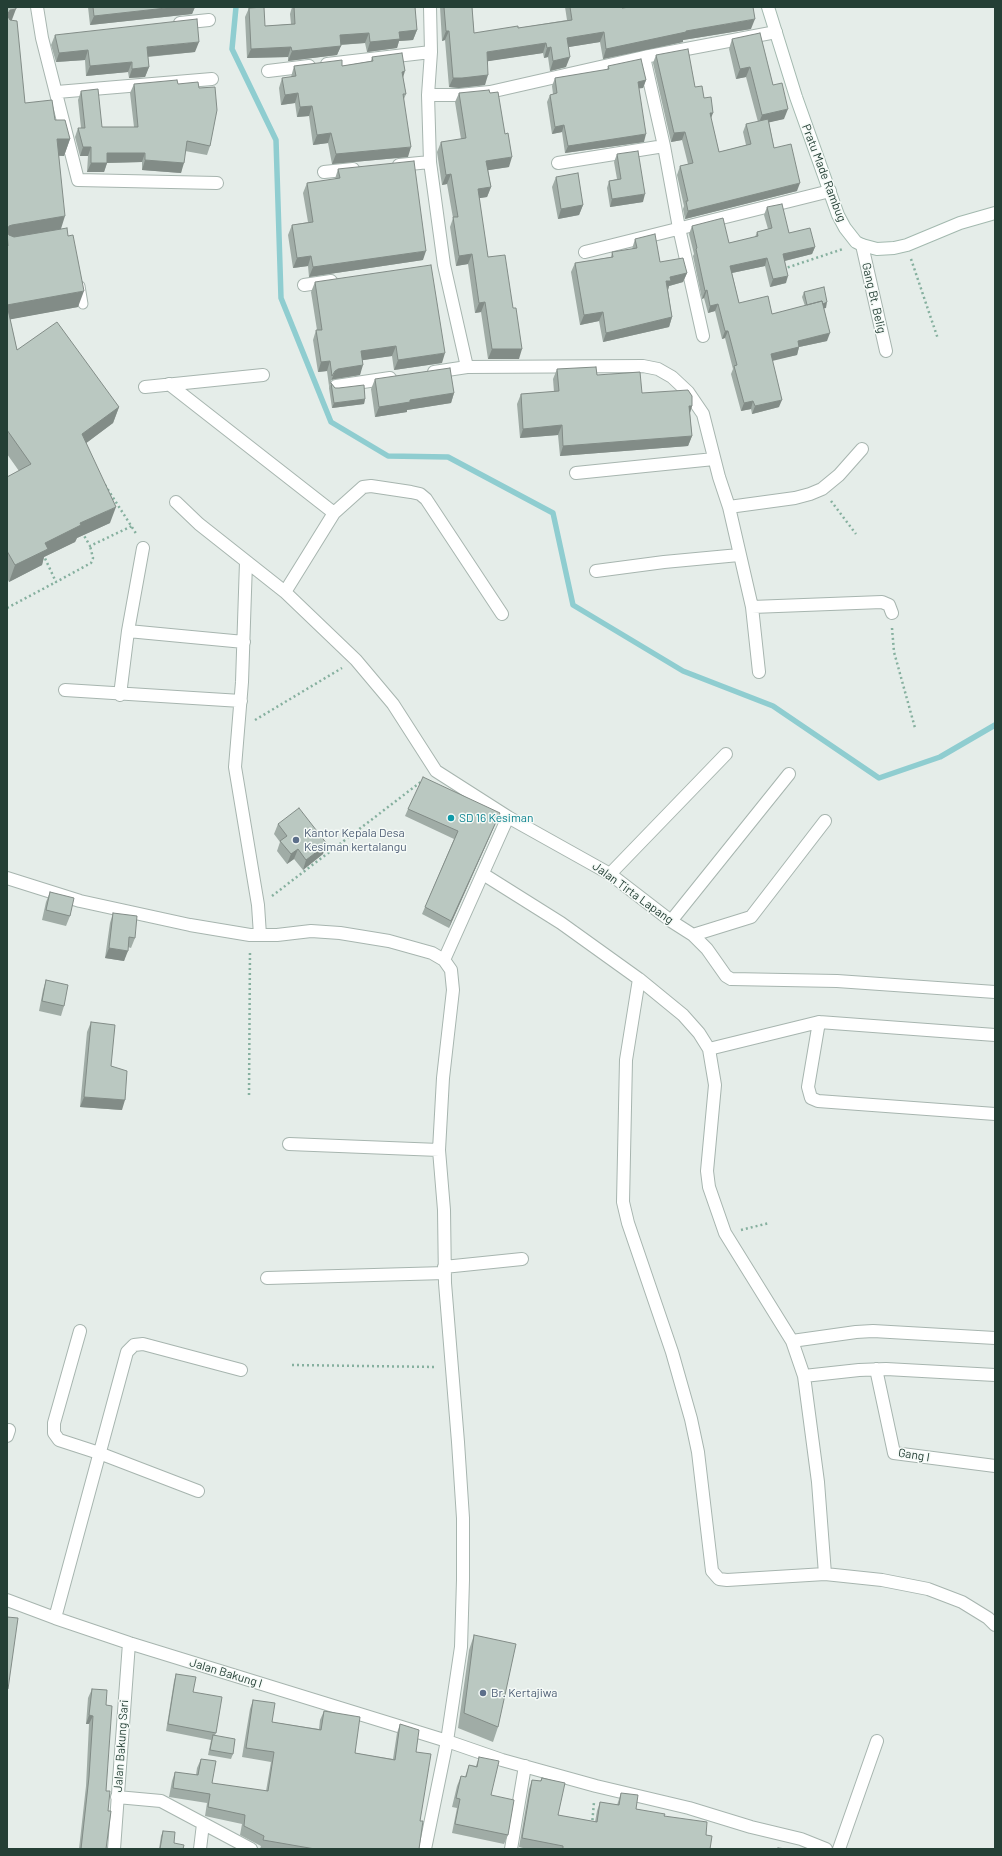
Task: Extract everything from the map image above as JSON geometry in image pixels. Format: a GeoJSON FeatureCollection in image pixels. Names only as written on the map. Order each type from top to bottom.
{"type":"FeatureCollection","features":[{"type":"Feature","properties":{"kind":"street"},"geometry":{"type":"LineString","coordinates":[[37,7],[42,38],[57,92],[78,180],[217,183]]}},
{"type":"Feature","properties":{"kind":"street"},"geometry":{"type":"LineString","coordinates":[[430,7],[431,52],[428,95],[430,162],[444,265],[467,367]]}},
{"type":"Feature","properties":{"kind":"street","name":"Pratu Made Rambug"},"geometry":{"type":"LineString","coordinates":[[768,7],[796,97],[838,215],[845,228],[859,244]]}},
{"type":"Feature","properties":{"kind":"street"},"geometry":{"type":"LineString","coordinates":[[166,25],[210,20]]}},
{"type":"Feature","properties":{"kind":"street"},"geometry":{"type":"LineString","coordinates":[[428,95],[459,95],[490,92],[644,57],[776,32]]}},
{"type":"Feature","properties":{"kind":"street"},"geometry":{"type":"LineString","coordinates":[[42,38],[58,36]]}},
{"type":"Feature","properties":{"kind":"street"},"geometry":{"type":"LineString","coordinates":[[268,72],[431,52]]}},
{"type":"Feature","properties":{"kind":"street"},"geometry":{"type":"LineString","coordinates":[[644,57],[703,336]]}},
{"type":"Feature","properties":{"kind":"street"},"geometry":{"type":"LineString","coordinates":[[57,92],[212,79]]}},
{"type":"Feature","properties":{"kind":"street"},"geometry":{"type":"LineString","coordinates":[[558,163],[664,146]]}},
{"type":"Feature","properties":{"kind":"street"},"geometry":{"type":"LineString","coordinates":[[386,166],[430,162]]}},
{"type":"Feature","properties":{"kind":"street"},"geometry":{"type":"LineString","coordinates":[[324,172],[363,168]]}},
{"type":"Feature","properties":{"kind":"street"},"geometry":{"type":"LineString","coordinates":[[585,252],[830,191]]}},
{"type":"Feature","properties":{"kind":"street"},"geometry":{"type":"LineString","coordinates":[[859,244],[885,249],[907,245],[960,224],[995,213]]}},
{"type":"Feature","properties":{"kind":"street","name":"Gang Bt. Belig"},"geometry":{"type":"LineString","coordinates":[[859,244],[886,351]]}},
{"type":"Feature","properties":{"kind":"street"},"geometry":{"type":"LineString","coordinates":[[429,266],[444,265]]}},
{"type":"Feature","properties":{"kind":"street"},"geometry":{"type":"LineString","coordinates":[[304,285],[341,279]]}},
{"type":"Feature","properties":{"kind":"street"},"geometry":{"type":"LineString","coordinates":[[421,374],[467,367],[643,366],[658,369],[672,377],[688,392],[704,414],[714,459],[729,507],[752,607],[759,672]]}},
{"type":"Feature","properties":{"kind":"street"},"geometry":{"type":"LineString","coordinates":[[145,387],[263,375]]}},
{"type":"Feature","properties":{"kind":"street"},"geometry":{"type":"LineString","coordinates":[[336,386],[398,377]]}},
{"type":"Feature","properties":{"kind":"street"},"geometry":{"type":"LineString","coordinates":[[170,384],[334,513]]}},
{"type":"Feature","properties":{"kind":"street"},"geometry":{"type":"LineString","coordinates":[[729,507],[795,498],[822,489],[839,475],[862,449]]}},
{"type":"Feature","properties":{"kind":"street"},"geometry":{"type":"LineString","coordinates":[[576,473],[714,459]]}},
{"type":"Feature","properties":{"kind":"street"},"geometry":{"type":"LineString","coordinates":[[285,592],[334,513],[363,487],[367,486],[411,492],[420,494],[426,498],[502,614]]}},
{"type":"Feature","properties":{"kind":"street"},"geometry":{"type":"LineString","coordinates":[[176,502],[199,524],[285,592],[356,660],[393,704],[436,770]]}},
{"type":"Feature","properties":{"kind":"street"},"geometry":{"type":"LineString","coordinates":[[120,695],[128,631],[143,548]]}},
{"type":"Feature","properties":{"kind":"street"},"geometry":{"type":"LineString","coordinates":[[596,572],[664,562],[739,555]]}},
{"type":"Feature","properties":{"kind":"street"},"geometry":{"type":"LineString","coordinates":[[246,562],[241,701],[237,730],[235,768],[258,906],[255,935]]}},
{"type":"Feature","properties":{"kind":"street"},"geometry":{"type":"LineString","coordinates":[[752,607],[882,602],[889,605],[892,613]]}},
{"type":"Feature","properties":{"kind":"street"},"geometry":{"type":"LineString","coordinates":[[128,631],[244,642]]}},
{"type":"Feature","properties":{"kind":"street"},"geometry":{"type":"LineString","coordinates":[[66,690],[120,695],[241,701]]}},
{"type":"Feature","properties":{"kind":"street"},"geometry":{"type":"LineString","coordinates":[[610,874],[726,754]]}},
{"type":"Feature","properties":{"kind":"street","name":"Jalan Tirta Lapang"},"geometry":{"type":"LineString","coordinates":[[436,770],[508,817],[610,874],[671,921],[693,935],[707,949],[726,976],[731,979],[837,981],[995,992]]}},
{"type":"Feature","properties":{"kind":"street"},"geometry":{"type":"LineString","coordinates":[[671,921],[789,774]]}},
{"type":"Feature","properties":{"kind":"street"},"geometry":{"type":"LineString","coordinates":[[444,960],[508,817]]}},
{"type":"Feature","properties":{"kind":"street"},"geometry":{"type":"LineString","coordinates":[[693,935],[751,917],[825,821]]}},
{"type":"Feature","properties":{"kind":"street"},"geometry":{"type":"LineString","coordinates":[[483,874],[560,923],[639,979],[683,1015],[699,1033],[709,1049],[715,1085],[707,1171],[713,1201],[725,1233],[792,1341],[804,1376],[818,1482],[825,1574]]}},
{"type":"Feature","properties":{"kind":"street"},"geometry":{"type":"LineString","coordinates":[[7,878],[80,901],[129,912],[255,935],[311,932],[340,933],[389,941],[432,953],[444,960],[451,970],[453,990],[442,1078],[439,1150],[444,1210],[444,1270],[462,1518],[463,1609],[461,1647],[447,1741],[425,1849]]}},
{"type":"Feature","properties":{"kind":"street"},"geometry":{"type":"LineString","coordinates":[[639,979],[626,1060],[623,1202],[628,1223],[672,1352],[691,1418],[698,1452],[712,1571],[719,1579],[726,1580],[825,1574],[875,1580],[928,1590],[962,1602],[988,1618],[995,1625]]}},
{"type":"Feature","properties":{"kind":"street"},"geometry":{"type":"LineString","coordinates":[[709,1049],[819,1022],[995,1035]]}},
{"type":"Feature","properties":{"kind":"street"},"geometry":{"type":"LineString","coordinates":[[819,1022],[808,1087],[811,1098],[818,1101],[995,1114]]}},
{"type":"Feature","properties":{"kind":"street"},"geometry":{"type":"LineString","coordinates":[[289,1144],[439,1150]]}},
{"type":"Feature","properties":{"kind":"street"},"geometry":{"type":"LineString","coordinates":[[267,1278],[444,1270],[522,1259]]}},
{"type":"Feature","properties":{"kind":"street"},"geometry":{"type":"LineString","coordinates":[[80,1331],[54,1423],[54,1433],[59,1440],[99,1453],[198,1491]]}},
{"type":"Feature","properties":{"kind":"street"},"geometry":{"type":"LineString","coordinates":[[792,1341],[874,1331],[995,1338]]}},
{"type":"Feature","properties":{"kind":"street"},"geometry":{"type":"LineString","coordinates":[[54,1618],[127,1352],[134,1345],[144,1344],[241,1370]]}},
{"type":"Feature","properties":{"kind":"street"},"geometry":{"type":"LineString","coordinates":[[804,1376],[876,1369],[995,1376]]}},
{"type":"Feature","properties":{"kind":"street","name":"Gang I"},"geometry":{"type":"LineString","coordinates":[[876,1369],[894,1453],[995,1466]]}},
{"type":"Feature","properties":{"kind":"street","name":"Jalan Bakung I"},"geometry":{"type":"LineString","coordinates":[[7,1600],[54,1618],[129,1643],[447,1741],[479,1753],[596,1786],[689,1808],[751,1827],[801,1839],[826,1849]]}},
{"type":"Feature","properties":{"kind":"street","name":"Jalan Bakung Sari"},"geometry":{"type":"LineString","coordinates":[[114,1849],[129,1643]]}},
{"type":"Feature","properties":{"kind":"street"},"geometry":{"type":"LineString","coordinates":[[839,1849],[877,1741]]}},
{"type":"Feature","properties":{"kind":"street"},"geometry":{"type":"LineString","coordinates":[[511,1849],[525,1766]]}},
{"type":"Feature","properties":{"kind":"street"},"geometry":{"type":"LineString","coordinates":[[117,1797],[161,1801],[251,1849]]}},
{"type":"Feature","properties":{"kind":"street"},"geometry":{"type":"LineString","coordinates":[[200,1849],[203,1824]]}},
{"type":"Feature","properties":{"kind":"lane"},"geometry":{"type":"LineString","coordinates":[[78,275],[83,304]]}},
{"type":"Feature","properties":{"kind":"path"},"geometry":{"type":"LineString","coordinates":[[779,271],[859,244]]}},
{"type":"Feature","properties":{"kind":"path"},"geometry":{"type":"LineString","coordinates":[[907,245],[938,339]]}},
{"type":"Feature","properties":{"kind":"path"},"geometry":{"type":"LineString","coordinates":[[104,483],[132,526],[143,548]]}},
{"type":"Feature","properties":{"kind":"path"},"geometry":{"type":"LineString","coordinates":[[822,489],[856,534]]}},
{"type":"Feature","properties":{"kind":"path"},"geometry":{"type":"LineString","coordinates":[[7,608],[91,564],[92,558],[90,546],[79,526]]}},
{"type":"Feature","properties":{"kind":"path"},"geometry":{"type":"LineString","coordinates":[[90,546],[132,526]]}},
{"type":"Feature","properties":{"kind":"path"},"geometry":{"type":"LineString","coordinates":[[40,547],[56,582]]}},
{"type":"Feature","properties":{"kind":"path"},"geometry":{"type":"LineString","coordinates":[[892,613],[894,652],[915,728]]}},
{"type":"Feature","properties":{"kind":"path"},"geometry":{"type":"LineString","coordinates":[[237,730],[356,660]]}},
{"type":"Feature","properties":{"kind":"path"},"geometry":{"type":"LineString","coordinates":[[258,906],[436,770]]}},
{"type":"Feature","properties":{"kind":"path"},"geometry":{"type":"LineString","coordinates":[[249,1095],[255,935]]}},
{"type":"Feature","properties":{"kind":"path"},"geometry":{"type":"LineString","coordinates":[[725,1233],[768,1223]]}},
{"type":"Feature","properties":{"kind":"path"},"geometry":{"type":"LineString","coordinates":[[292,1365],[452,1368]]}},
{"type":"Feature","properties":{"kind":"path"},"geometry":{"type":"LineString","coordinates":[[592,1825],[596,1786]]}},
{"type":"Feature","properties":{"kind":"building"},"geometry":{"type":"Polygon","coordinates":[[[7,7],[16,7],[16,9],[10,10],[7,15],[7,7]]]}},
{"type":"Feature","properties":{"kind":"building"},"geometry":{"type":"Polygon","coordinates":[[[93,7],[175,7],[94,16],[93,7]]]}},
{"type":"Feature","properties":{"kind":"building"},"geometry":{"type":"Polygon","coordinates":[[[264,7],[265,26],[295,24],[294,7],[415,7],[417,30],[399,32],[400,39],[370,42],[369,33],[340,35],[341,46],[292,51],[291,47],[251,49],[249,8],[264,7]]]}},
{"type":"Feature","properties":{"kind":"building"},"geometry":{"type":"Polygon","coordinates":[[[444,7],[472,7],[474,33],[572,20],[570,7],[753,7],[755,19],[686,31],[606,49],[604,32],[567,38],[570,57],[553,61],[551,47],[547,48],[546,43],[487,52],[488,75],[453,78],[449,31],[446,31],[444,7]]]}},
{"type":"Feature","properties":{"kind":"building"},"geometry":{"type":"Polygon","coordinates":[[[7,15],[10,20],[17,21],[25,103],[52,100],[55,120],[65,120],[70,139],[57,139],[65,216],[12,225],[9,226],[7,231],[7,15]]]}},
{"type":"Feature","properties":{"kind":"building"},"geometry":{"type":"Polygon","coordinates":[[[197,19],[199,42],[147,47],[149,67],[132,69],[132,62],[90,66],[88,50],[59,53],[55,35],[197,19]]]}},
{"type":"Feature","properties":{"kind":"building"},"geometry":{"type":"Polygon","coordinates":[[[760,33],[773,85],[782,83],[788,109],[762,115],[750,67],[740,69],[732,39],[760,33]]]}},
{"type":"Feature","properties":{"kind":"building"},"geometry":{"type":"Polygon","coordinates":[[[688,49],[695,87],[702,86],[704,98],[711,97],[713,113],[710,113],[719,152],[751,144],[746,124],[768,119],[774,148],[791,144],[800,183],[688,211],[686,201],[688,201],[680,166],[693,163],[685,132],[674,133],[656,55],[688,49]]]}},
{"type":"Feature","properties":{"kind":"building"},"geometry":{"type":"Polygon","coordinates":[[[402,53],[405,71],[402,72],[406,94],[403,94],[411,147],[336,154],[331,133],[317,135],[312,106],[300,107],[298,93],[285,95],[282,78],[296,76],[294,66],[342,60],[342,66],[373,61],[372,57],[402,53]]]}},
{"type":"Feature","properties":{"kind":"building"},"geometry":{"type":"Polygon","coordinates":[[[641,59],[646,80],[638,82],[646,134],[568,146],[564,125],[555,127],[550,95],[557,93],[555,78],[609,69],[608,66],[641,59]]]}},
{"type":"Feature","properties":{"kind":"building"},"geometry":{"type":"Polygon","coordinates":[[[177,80],[178,84],[198,82],[199,88],[215,87],[217,110],[210,146],[187,141],[184,163],[145,160],[145,153],[107,153],[107,163],[91,163],[91,147],[83,147],[78,128],[85,128],[81,91],[98,89],[102,127],[138,127],[134,84],[177,80]]]}},
{"type":"Feature","properties":{"kind":"building"},"geometry":{"type":"Polygon","coordinates":[[[489,90],[490,93],[498,92],[505,134],[508,133],[512,157],[486,161],[491,187],[478,189],[488,257],[505,255],[513,308],[516,308],[522,349],[492,349],[485,302],[479,303],[472,254],[459,256],[453,217],[458,217],[451,174],[446,175],[441,142],[466,138],[459,93],[489,90]]]}},
{"type":"Feature","properties":{"kind":"building"},"geometry":{"type":"Polygon","coordinates":[[[638,151],[645,194],[612,199],[609,181],[621,179],[617,154],[638,151]]]}},
{"type":"Feature","properties":{"kind":"building"},"geometry":{"type":"Polygon","coordinates":[[[414,161],[426,251],[313,267],[311,256],[297,258],[292,225],[313,222],[307,183],[340,178],[338,169],[414,161]]]}},
{"type":"Feature","properties":{"kind":"building"},"geometry":{"type":"Polygon","coordinates":[[[578,173],[583,205],[561,209],[556,177],[578,173]]]}},
{"type":"Feature","properties":{"kind":"building"},"geometry":{"type":"Polygon","coordinates":[[[782,204],[789,233],[810,228],[815,247],[783,254],[788,276],[773,279],[767,258],[730,266],[739,303],[768,296],[772,314],[822,301],[830,333],[798,341],[799,347],[771,354],[782,400],[755,406],[753,401],[744,403],[734,366],[737,365],[728,331],[725,331],[718,304],[710,306],[707,290],[705,291],[692,226],[723,218],[729,243],[758,236],[757,232],[772,228],[767,207],[782,204]]]}},
{"type":"Feature","properties":{"kind":"building"},"geometry":{"type":"Polygon","coordinates":[[[67,228],[68,236],[73,235],[84,291],[7,305],[7,231],[9,235],[14,237],[67,228]]]}},
{"type":"Feature","properties":{"kind":"building"},"geometry":{"type":"Polygon","coordinates":[[[655,234],[660,262],[683,258],[687,273],[670,277],[671,281],[666,281],[672,317],[606,333],[603,312],[584,315],[575,263],[613,257],[612,252],[637,248],[635,239],[655,234]]]}},
{"type":"Feature","properties":{"kind":"building"},"geometry":{"type":"Polygon","coordinates":[[[431,265],[445,353],[398,360],[396,346],[361,351],[363,365],[338,369],[332,376],[330,361],[321,362],[316,330],[322,330],[315,282],[431,265]]]}},
{"type":"Feature","properties":{"kind":"building"},"geometry":{"type":"Polygon","coordinates":[[[824,287],[827,302],[823,304],[822,301],[807,305],[804,292],[824,287]]]}},
{"type":"Feature","properties":{"kind":"building"},"geometry":{"type":"Polygon","coordinates":[[[7,305],[17,350],[57,322],[119,407],[82,434],[116,507],[80,523],[81,525],[45,543],[48,549],[15,565],[7,551],[7,477],[31,464],[7,430],[7,305]]]}},
{"type":"Feature","properties":{"kind":"building"},"geometry":{"type":"Polygon","coordinates":[[[596,367],[597,375],[640,372],[642,393],[688,390],[692,396],[692,406],[689,406],[692,436],[563,446],[562,425],[523,429],[521,394],[559,391],[557,369],[596,367]]]}},
{"type":"Feature","properties":{"kind":"building"},"geometry":{"type":"Polygon","coordinates":[[[450,368],[454,393],[379,407],[375,379],[450,368]]]}},
{"type":"Feature","properties":{"kind":"building"},"geometry":{"type":"Polygon","coordinates":[[[331,383],[335,388],[364,385],[365,399],[334,403],[331,383]]]}},
{"type":"Feature","properties":{"kind":"building"},"geometry":{"type":"Polygon","coordinates":[[[423,777],[500,813],[451,921],[425,907],[458,831],[408,809],[423,777]]]}},
{"type":"Feature","properties":{"kind":"building","name":"Kantor Kepala Desa Kesiman kertalangu"},"geometry":{"type":"Polygon","coordinates":[[[299,808],[327,844],[306,860],[298,849],[291,854],[280,841],[287,836],[278,824],[299,808]]]}},
{"type":"Feature","properties":{"kind":"building"},"geometry":{"type":"Polygon","coordinates":[[[50,892],[74,898],[70,916],[46,910],[50,892]]]}},
{"type":"Feature","properties":{"kind":"building"},"geometry":{"type":"Polygon","coordinates":[[[113,913],[137,916],[135,938],[129,937],[128,951],[109,948],[113,913]]]}},
{"type":"Feature","properties":{"kind":"building"},"geometry":{"type":"Polygon","coordinates":[[[46,980],[68,985],[64,1006],[42,1001],[46,980]]]}},
{"type":"Feature","properties":{"kind":"building"},"geometry":{"type":"Polygon","coordinates":[[[91,1022],[115,1025],[111,1066],[127,1071],[125,1100],[84,1097],[91,1022]]]}},
{"type":"Feature","properties":{"kind":"building"},"geometry":{"type":"Polygon","coordinates":[[[7,1617],[18,1618],[8,1689],[7,1689],[7,1617]]]}},
{"type":"Feature","properties":{"kind":"building","name":"Br. Kertajiwa"},"geometry":{"type":"Polygon","coordinates":[[[474,1635],[516,1644],[498,1727],[464,1713],[474,1635]]]}},
{"type":"Feature","properties":{"kind":"building"},"geometry":{"type":"Polygon","coordinates":[[[176,1674],[196,1677],[193,1692],[222,1697],[216,1733],[168,1724],[176,1674]]]}},
{"type":"Feature","properties":{"kind":"building"},"geometry":{"type":"Polygon","coordinates":[[[92,1689],[107,1690],[106,1705],[112,1706],[106,1791],[110,1791],[108,1811],[111,1811],[106,1849],[81,1849],[89,1777],[93,1716],[89,1715],[92,1689]]]}},
{"type":"Feature","properties":{"kind":"building"},"geometry":{"type":"Polygon","coordinates":[[[253,1700],[275,1703],[272,1722],[321,1730],[324,1711],[360,1717],[355,1753],[395,1760],[400,1724],[419,1730],[416,1752],[431,1754],[420,1821],[423,1821],[419,1849],[315,1849],[263,1840],[264,1836],[244,1826],[245,1815],[208,1807],[210,1794],[173,1788],[175,1772],[198,1775],[201,1759],[216,1761],[212,1783],[268,1791],[274,1752],[246,1748],[253,1700]]]}},
{"type":"Feature","properties":{"kind":"building"},"geometry":{"type":"Polygon","coordinates":[[[213,1735],[235,1739],[233,1754],[210,1750],[213,1735]]]}},
{"type":"Feature","properties":{"kind":"building"},"geometry":{"type":"Polygon","coordinates":[[[479,1757],[499,1761],[491,1795],[514,1800],[508,1835],[455,1824],[460,1799],[456,1798],[461,1776],[466,1777],[469,1765],[477,1767],[479,1757]]]}},
{"type":"Feature","properties":{"kind":"building"},"geometry":{"type":"Polygon","coordinates":[[[542,1778],[565,1783],[558,1815],[597,1822],[600,1802],[619,1805],[621,1793],[638,1795],[636,1809],[665,1814],[664,1816],[707,1822],[706,1835],[712,1836],[710,1849],[563,1849],[563,1846],[522,1838],[532,1780],[541,1781],[542,1778]]]}},
{"type":"Feature","properties":{"kind":"building"},"geometry":{"type":"Polygon","coordinates":[[[163,1831],[175,1832],[174,1843],[184,1845],[183,1849],[160,1849],[163,1831]]]}},
{"type":"Feature","properties":{"kind":"waterway"},"geometry":{"type":"LineString","coordinates":[[236,7],[232,49],[276,140],[281,298],[331,422],[388,456],[448,457],[553,513],[573,605],[683,671],[773,706],[879,778],[940,757],[995,725]]}},
{"type":"Feature","properties":{"kind":"place","name":"SD 16 Kesiman"},"geometry":{"type":"Point","coordinates":[451,818]}},
{"type":"Feature","properties":{"kind":"place","name":"Kantor Kepala Desa Kesiman kertalangu"},"geometry":{"type":"Point","coordinates":[296,840]}},
{"type":"Feature","properties":{"kind":"place","name":"Br. Kertajiwa"},"geometry":{"type":"Point","coordinates":[483,1693]}}]}
